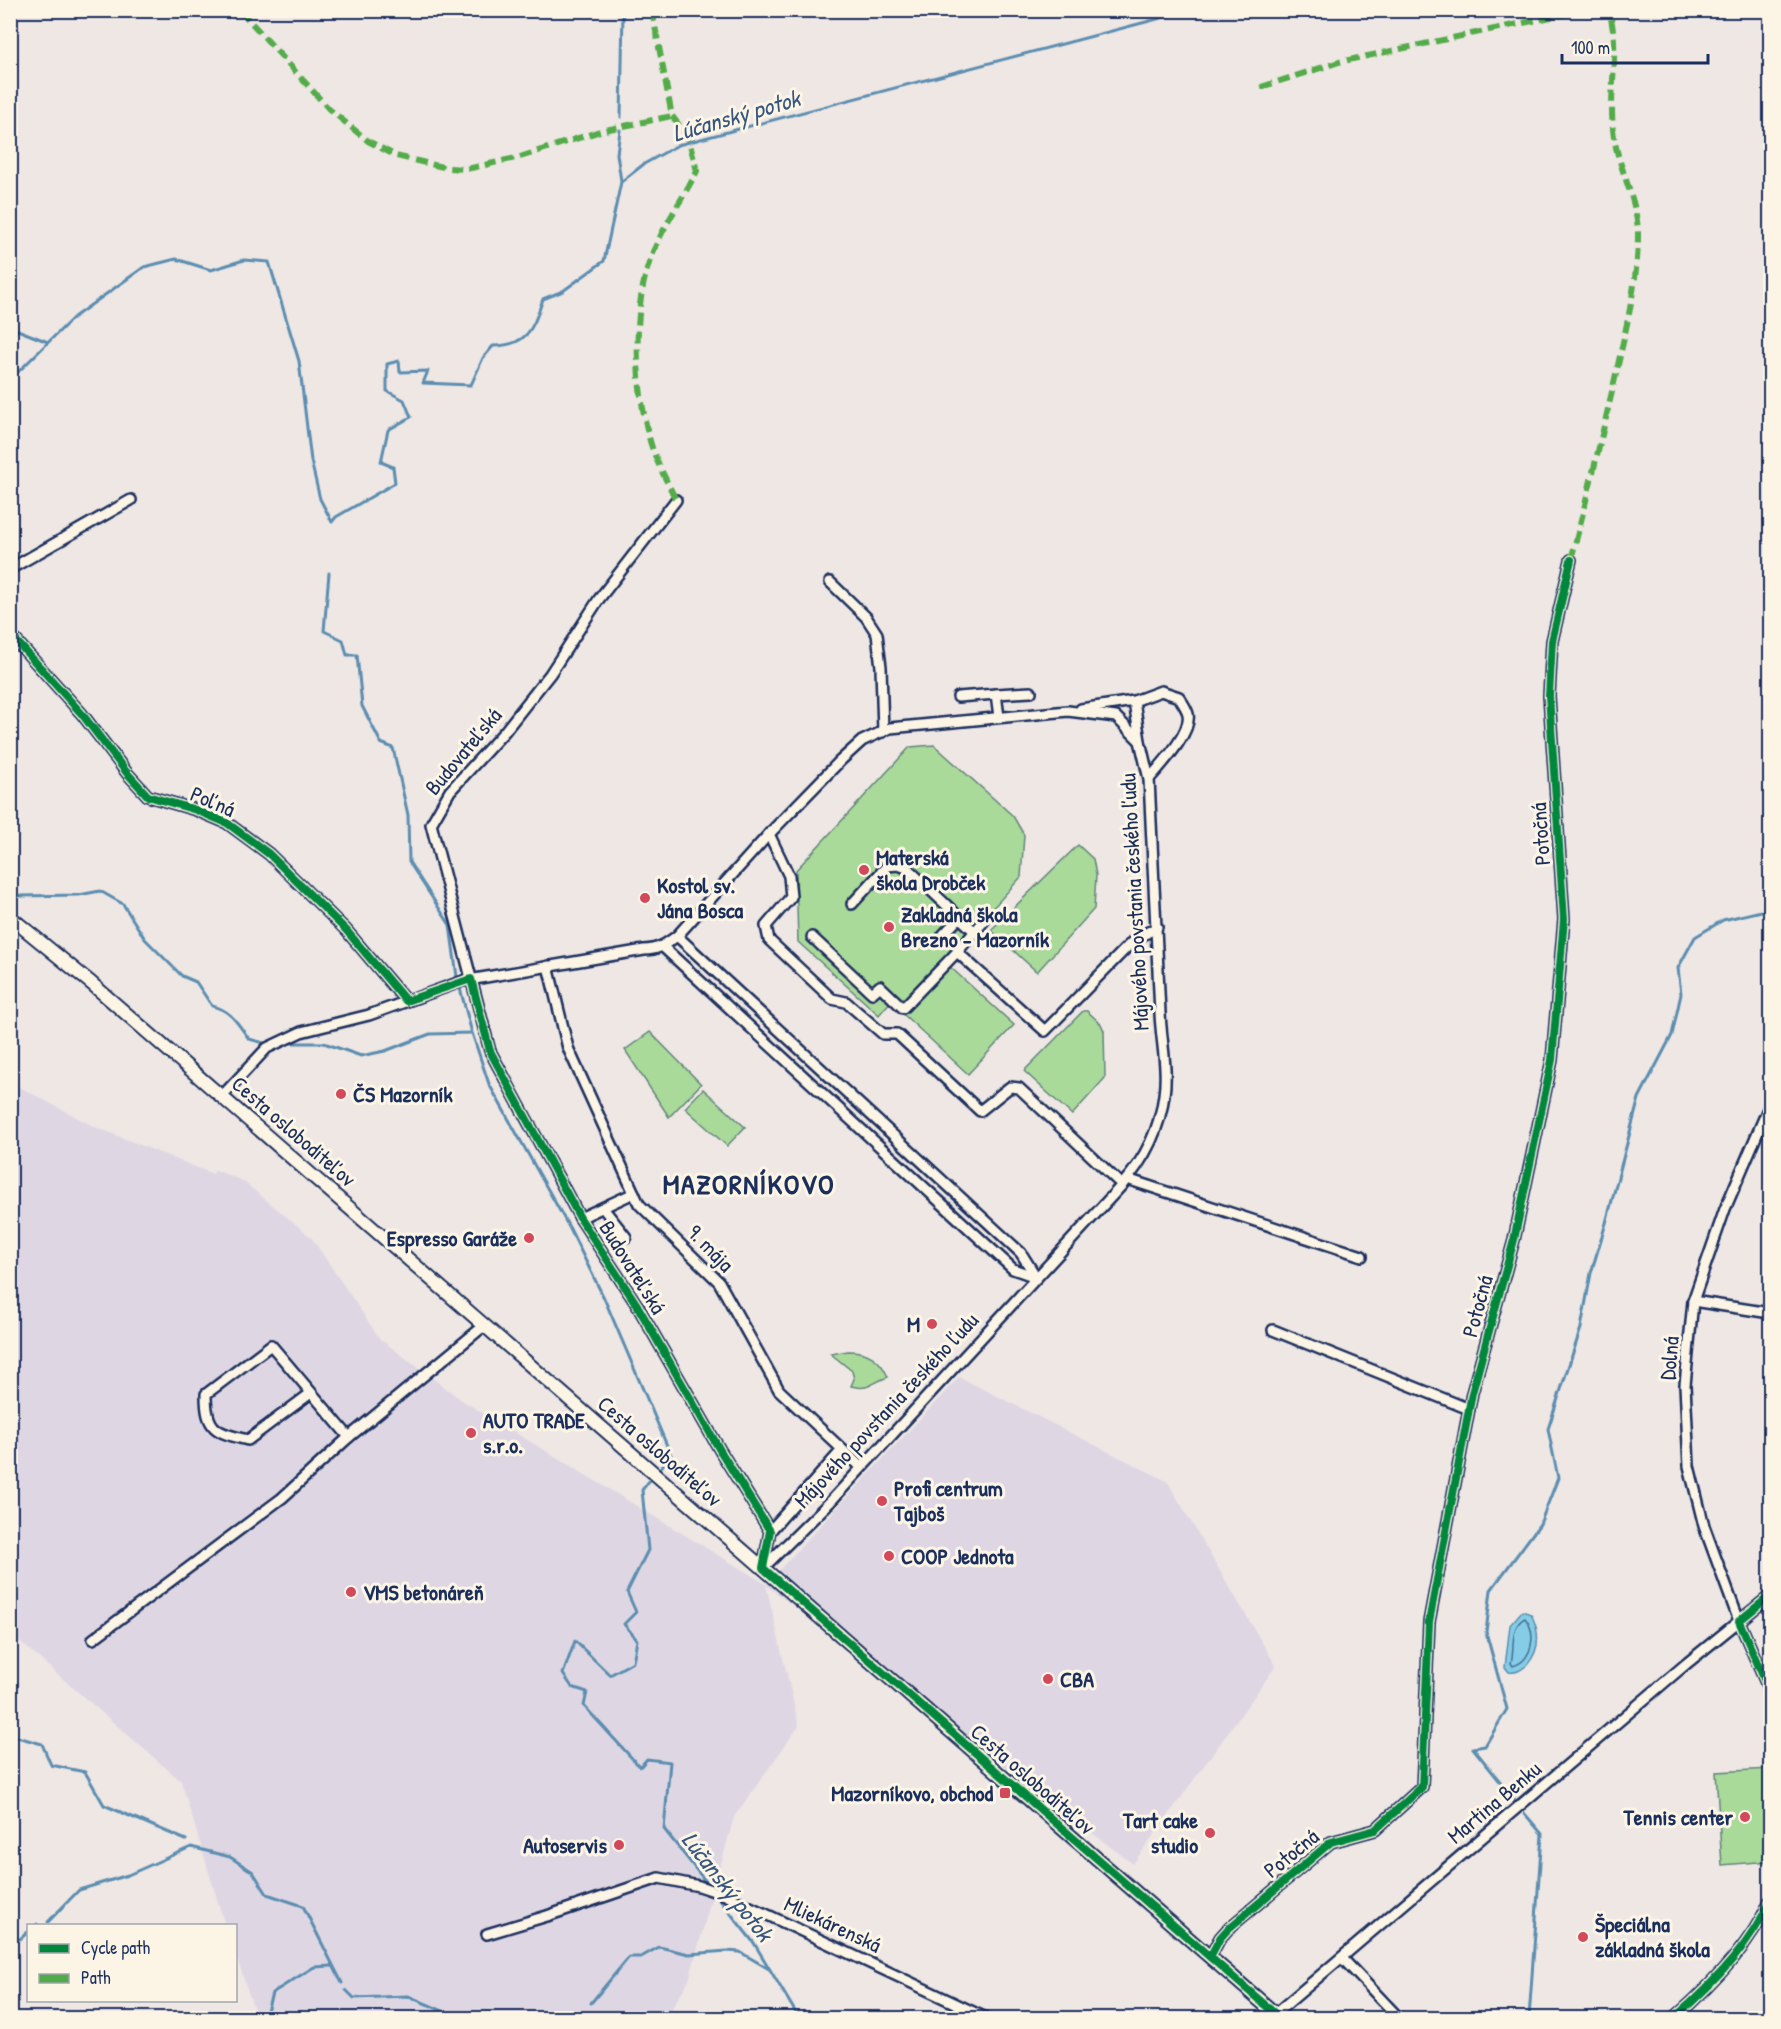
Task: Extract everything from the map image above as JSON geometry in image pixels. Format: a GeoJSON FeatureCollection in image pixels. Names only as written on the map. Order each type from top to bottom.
{"type":"FeatureCollection","features":[{"type":"Feature","properties":{"kind":"main road","name":"Cesta osloboditeľov"},"geometry":{"type":"LineString","coordinates":[[10,916],[222,1096],[1277,2016]]}},
{"type":"Feature","properties":{"kind":"street"},"geometry":{"type":"LineString","coordinates":[[10,568],[131,500]]}},
{"type":"Feature","properties":{"kind":"street","name":"Budovateľská"},"geometry":{"type":"LineString","coordinates":[[676,500],[599,599],[550,675],[505,732],[450,791],[431,824],[467,980],[490,1052],[580,1218],[637,1305],[721,1452],[770,1531]]}},
{"type":"Feature","properties":{"kind":"street","name":"Potočná"},"geometry":{"type":"LineString","coordinates":[[1210,1957],[1220,1938],[1228,1929],[1331,1842],[1375,1830],[1422,1787],[1429,1622],[1469,1409],[1514,1240],[1552,1060],[1564,919],[1549,696],[1552,641],[1571,560]]}},
{"type":"Feature","properties":{"kind":"street"},"geometry":{"type":"LineString","coordinates":[[830,582],[866,617],[877,634],[881,668],[883,732]]}},
{"type":"Feature","properties":{"kind":"street","name":"Poľná"},"geometry":{"type":"LineString","coordinates":[[10,634],[82,714],[127,773],[148,796],[195,810],[227,823],[269,854],[346,930],[406,1001]]}},
{"type":"Feature","properties":{"kind":"street"},"geometry":{"type":"LineString","coordinates":[[958,696],[1030,692]]}},
{"type":"Feature","properties":{"kind":"street"},"geometry":{"type":"LineString","coordinates":[[1068,711],[1134,701],[1161,692],[1179,697],[1189,716],[1186,730],[1172,752],[1149,779]]}},
{"type":"Feature","properties":{"kind":"street"},"geometry":{"type":"LineString","coordinates":[[996,694],[999,717]]}},
{"type":"Feature","properties":{"kind":"street"},"geometry":{"type":"LineString","coordinates":[[1134,701],[1140,741]]}},
{"type":"Feature","properties":{"kind":"street","name":"Májového povstania českého ľudu"},"geometry":{"type":"LineString","coordinates":[[222,1096],[267,1048],[301,1032],[369,1015],[467,980],[653,950],[662,946],[677,936],[769,834],[840,761],[862,741],[890,728],[1068,711],[1116,717],[1140,741],[1149,779],[1161,1032],[1166,1078],[1160,1118],[1149,1146],[1125,1182],[831,1501],[763,1569]]}},
{"type":"Feature","properties":{"kind":"street"},"geometry":{"type":"LineString","coordinates":[[769,834],[789,876],[791,897],[766,926],[769,940],[832,999],[846,1002],[883,1034],[897,1034],[980,1111],[1010,1087],[1019,1088],[1125,1182],[1362,1256]]}},
{"type":"Feature","properties":{"kind":"street"},"geometry":{"type":"LineString","coordinates":[[852,904],[887,866],[898,865],[908,868],[974,931]]}},
{"type":"Feature","properties":{"kind":"street"},"geometry":{"type":"LineString","coordinates":[[943,935],[960,917]]}},
{"type":"Feature","properties":{"kind":"street"},"geometry":{"type":"LineString","coordinates":[[812,937],[872,993],[880,986],[903,1008],[984,921]]}},
{"type":"Feature","properties":{"kind":"street"},"geometry":{"type":"LineString","coordinates":[[957,952],[1045,1031],[1133,941],[1157,927]]}},
{"type":"Feature","properties":{"kind":"street"},"geometry":{"type":"LineString","coordinates":[[677,936],[1021,1253],[1036,1277]]}},
{"type":"Feature","properties":{"kind":"street"},"geometry":{"type":"LineString","coordinates":[[662,946],[1013,1269],[1036,1277]]}},
{"type":"Feature","properties":{"kind":"street","name":"9. mája"},"geometry":{"type":"LineString","coordinates":[[548,966],[568,1048],[639,1204],[719,1282],[779,1390],[861,1467]]}},
{"type":"Feature","properties":{"kind":"street","name":"Dolná"},"geometry":{"type":"LineString","coordinates":[[1770,1104],[1725,1209],[1694,1301],[1685,1385],[1689,1466],[1704,1526],[1739,1621],[1770,1692]]}},
{"type":"Feature","properties":{"kind":"street"},"geometry":{"type":"LineString","coordinates":[[580,1218],[634,1193]]}},
{"type":"Feature","properties":{"kind":"street"},"geometry":{"type":"LineString","coordinates":[[603,1208],[626,1237]]}},
{"type":"Feature","properties":{"kind":"street"},"geometry":{"type":"LineString","coordinates":[[1694,1301],[1770,1313]]}},
{"type":"Feature","properties":{"kind":"street"},"geometry":{"type":"LineString","coordinates":[[93,1639],[282,1498],[349,1437],[485,1325]]}},
{"type":"Feature","properties":{"kind":"street"},"geometry":{"type":"LineString","coordinates":[[1273,1330],[1469,1409]]}},
{"type":"Feature","properties":{"kind":"street"},"geometry":{"type":"LineString","coordinates":[[311,1393],[248,1440],[220,1433],[206,1416],[206,1394],[271,1345],[349,1437]]}},
{"type":"Feature","properties":{"kind":"street"},"geometry":{"type":"LineString","coordinates":[[763,1569],[770,1531],[842,1450]]}},
{"type":"Feature","properties":{"kind":"street","name":"Martina Benku"},"geometry":{"type":"LineString","coordinates":[[1277,2016],[1342,1958],[1770,1596]]}},
{"type":"Feature","properties":{"kind":"street","name":"Mliekárenská"},"geometry":{"type":"LineString","coordinates":[[487,1934],[659,1878],[699,1886],[723,1894],[986,2019]]}},
{"type":"Feature","properties":{"kind":"street"},"geometry":{"type":"LineString","coordinates":[[1674,2019],[1732,1960],[1764,1916],[1770,1901]]}},
{"type":"Feature","properties":{"kind":"street"},"geometry":{"type":"LineString","coordinates":[[1342,1958],[1399,2019]]}},
{"type":"Feature","properties":{"kind":"shaded area"},"geometry":{"type":"Polygon","coordinates":[[[10,1082],[93,1126],[213,1174],[215,1170],[243,1181],[311,1237],[380,1339],[463,1401],[766,1584],[959,1377],[1167,1481],[1276,1666],[1133,1864],[766,1585],[799,1726],[734,1817],[689,1980],[666,2018],[257,2018],[237,1959],[237,1924],[225,1924],[181,1781],[11,1634],[10,1082]]]}},
{"type":"Feature","properties":{"kind":"green space"},"geometry":{"type":"Polygon","coordinates":[[[934,745],[1013,816],[1024,835],[1021,877],[982,920],[970,923],[966,927],[965,936],[908,999],[897,994],[879,1015],[798,942],[796,870],[910,747],[934,745]]]}},
{"type":"Feature","properties":{"kind":"green space"},"geometry":{"type":"Polygon","coordinates":[[[1078,845],[1093,859],[1096,875],[1094,909],[1037,972],[991,930],[1078,845]]]}},
{"type":"Feature","properties":{"kind":"green space"},"geometry":{"type":"Polygon","coordinates":[[[948,965],[1014,1025],[968,1074],[903,1014],[948,965]]]}},
{"type":"Feature","properties":{"kind":"green space"},"geometry":{"type":"Polygon","coordinates":[[[1083,1011],[1087,1011],[1101,1024],[1104,1031],[1105,1078],[1072,1115],[1024,1071],[1083,1011]]]}},
{"type":"Feature","properties":{"kind":"green space"},"geometry":{"type":"Polygon","coordinates":[[[650,1032],[701,1084],[669,1117],[625,1050],[650,1032]]]}},
{"type":"Feature","properties":{"kind":"green space"},"geometry":{"type":"Polygon","coordinates":[[[703,1089],[745,1127],[727,1146],[685,1108],[703,1089]]]}},
{"type":"Feature","properties":{"kind":"green space"},"geometry":{"type":"Polygon","coordinates":[[[848,1351],[861,1352],[877,1360],[888,1377],[867,1387],[851,1386],[854,1379],[852,1371],[831,1354],[848,1351]]]}},
{"type":"Feature","properties":{"kind":"green space","name":"Tennis center"},"geometry":{"type":"Polygon","coordinates":[[[1770,1769],[1770,1861],[1722,1865],[1716,1772],[1770,1769]]]}},
{"type":"Feature","properties":{"kind":"water"},"geometry":{"type":"Polygon","coordinates":[[[1522,1611],[1531,1614],[1534,1621],[1537,1647],[1527,1665],[1519,1671],[1509,1672],[1505,1667],[1510,1625],[1522,1611]]]}},
{"type":"Feature","properties":{"kind":"waterway"},"geometry":{"type":"LineString","coordinates":[[621,117],[623,10]]}},
{"type":"Feature","properties":{"kind":"waterway","name":"Lúčanský potok"},"geometry":{"type":"LineString","coordinates":[[10,375],[16,374],[74,317],[144,267],[176,259],[211,270],[244,260],[269,262],[299,361],[311,461],[320,499],[332,522],[336,517],[395,483],[393,467],[381,462],[388,430],[411,417],[404,400],[387,391],[387,364],[399,361],[400,372],[428,371],[423,383],[471,385],[483,358],[493,346],[514,343],[522,339],[532,327],[543,299],[563,291],[604,261],[621,182],[644,164],[678,145],[1165,17],[1184,10]]}},
{"type":"Feature","properties":{"kind":"waterway"},"geometry":{"type":"LineString","coordinates":[[620,130],[617,154],[621,181]]}},
{"type":"Feature","properties":{"kind":"waterway"},"geometry":{"type":"LineString","coordinates":[[10,327],[48,342]]}},
{"type":"Feature","properties":{"kind":"waterway","name":"Lúčanský potok"},"geometry":{"type":"LineString","coordinates":[[329,573],[324,631],[343,640],[347,655],[357,655],[362,706],[381,743],[393,748],[408,815],[409,862],[450,925],[457,977],[489,1084],[570,1229],[604,1298],[671,1455],[658,1471]]}},
{"type":"Feature","properties":{"kind":"waterway"},"geometry":{"type":"LineString","coordinates":[[10,890],[20,896],[79,895],[100,891],[123,904],[145,939],[182,976],[196,982],[212,1006],[229,1014],[249,1039],[264,1043]]}},
{"type":"Feature","properties":{"kind":"waterway"},"geometry":{"type":"LineString","coordinates":[[1515,1800],[1473,1748],[1485,1746],[1507,1709],[1486,1632],[1491,1590],[1540,1524],[1558,1478],[1548,1429],[1581,1328],[1591,1273],[1639,1098],[1672,1035],[1681,994],[1678,968],[1695,937],[1723,920],[1770,909]]}},
{"type":"Feature","properties":{"kind":"waterway"},"geometry":{"type":"LineString","coordinates":[[286,1043],[324,1043],[361,1056],[385,1051],[430,1034],[471,1033]]}},
{"type":"Feature","properties":{"kind":"waterway","name":"Lúčanský potok"},"geometry":{"type":"LineString","coordinates":[[653,1476],[642,1490],[648,1550],[627,1592],[636,1612],[624,1624],[637,1640],[633,1662],[610,1675],[575,1641],[563,1674],[572,1687],[587,1692],[584,1706],[640,1767],[647,1759],[670,1762],[664,1829],[710,1887]]}},
{"type":"Feature","properties":{"kind":"waterway"},"geometry":{"type":"LineString","coordinates":[[10,1735],[42,1744],[51,1765],[85,1772],[104,1805],[186,1840]]}},
{"type":"Feature","properties":{"kind":"waterway"},"geometry":{"type":"LineString","coordinates":[[1525,1814],[1542,1834],[1529,2018]]}},
{"type":"Feature","properties":{"kind":"waterway"},"geometry":{"type":"LineString","coordinates":[[48,1922],[79,1890],[128,1875],[191,1847],[230,1857],[253,1872],[267,1894],[303,1906],[342,1983]]}},
{"type":"Feature","properties":{"kind":"waterway","name":"Lúčanský potok"},"geometry":{"type":"LineString","coordinates":[[716,1895],[754,1943],[799,2018]]}},
{"type":"Feature","properties":{"kind":"waterway"},"geometry":{"type":"LineString","coordinates":[[10,1940],[20,1939],[27,1933]]}},
{"type":"Feature","properties":{"kind":"waterway"},"geometry":{"type":"LineString","coordinates":[[591,2003],[629,1957],[641,1957],[659,1947],[689,1954],[740,1952],[769,1969]]}},
{"type":"Feature","properties":{"kind":"waterway"},"geometry":{"type":"LineString","coordinates":[[265,2018],[272,1993],[314,1967],[332,1966]]}},
{"type":"Feature","properties":{"kind":"waterway"},"geometry":{"type":"LineString","coordinates":[[346,1990],[354,1998],[408,1996],[459,2018]]}},
{"type":"Feature","properties":{"kind":"marked path"},"geometry":{"type":"LineString","coordinates":[[240,10],[329,109],[368,141],[396,156],[447,168],[467,169],[520,157],[600,131],[672,116]]}},
{"type":"Feature","properties":{"kind":"marked path"},"geometry":{"type":"LineString","coordinates":[[652,10],[672,116],[688,137],[697,171],[653,252],[646,273],[638,321],[639,371],[645,419],[655,456],[676,500]]}},
{"type":"Feature","properties":{"kind":"marked path"},"geometry":{"type":"LineString","coordinates":[[1261,87],[1339,62],[1584,10]]}},
{"type":"Feature","properties":{"kind":"marked path"},"geometry":{"type":"LineString","coordinates":[[1571,560],[1624,339],[1634,287],[1637,252],[1635,208],[1618,156],[1613,129],[1614,34],[1610,10]]}},
{"type":"Feature","properties":{"kind":"cycle path"},"geometry":{"type":"LineString","coordinates":[[1210,1957],[1220,1938],[1228,1929],[1331,1842],[1375,1830],[1422,1787],[1429,1622],[1472,1393],[1514,1240],[1552,1060],[1564,919],[1549,696],[1552,641],[1571,560]]}},
{"type":"Feature","properties":{"kind":"cycle path"},"geometry":{"type":"LineString","coordinates":[[10,634],[82,714],[127,773],[148,796],[196,810],[227,823],[269,854],[346,930],[406,1001],[471,979],[490,1051],[580,1218],[637,1305],[721,1452],[770,1531],[763,1568],[1280,2018]]}},
{"type":"Feature","properties":{"kind":"cycle path"},"geometry":{"type":"LineString","coordinates":[[1770,1596],[1739,1621],[1770,1692]]}},
{"type":"Feature","properties":{"kind":"cycle path"},"geometry":{"type":"LineString","coordinates":[[1674,2018],[1702,1993],[1741,1949],[1762,1918],[1770,1901]]}},
{"type":"Feature","properties":{"kind":"place","name":"Materská škola Drobček"},"geometry":{"type":"Point","coordinates":[864,870]}},
{"type":"Feature","properties":{"kind":"place","name":"Kostol sv. Jána Bosca"},"geometry":{"type":"Point","coordinates":[645,898]}},
{"type":"Feature","properties":{"kind":"place","name":"Zakladná škola Brezno - Mazorník"},"geometry":{"type":"Point","coordinates":[889,927]}},
{"type":"Feature","properties":{"kind":"place","name":"ČS Mazorník"},"geometry":{"type":"Point","coordinates":[341,1094]}},
{"type":"Feature","properties":{"kind":"place","name":"Espresso Garáže"},"geometry":{"type":"Point","coordinates":[529,1238]}},
{"type":"Feature","properties":{"kind":"place","name":"M"},"geometry":{"type":"Point","coordinates":[932,1324]}},
{"type":"Feature","properties":{"kind":"place","name":"AUTO TRADE s.r.o."},"geometry":{"type":"Point","coordinates":[471,1433]}},
{"type":"Feature","properties":{"kind":"place","name":"Profi centrum Tajboš"},"geometry":{"type":"Point","coordinates":[882,1501]}},
{"type":"Feature","properties":{"kind":"place","name":"COOP Jednota"},"geometry":{"type":"Point","coordinates":[889,1556]}},
{"type":"Feature","properties":{"kind":"place","name":"VMS betonáreň"},"geometry":{"type":"Point","coordinates":[351,1592]}},
{"type":"Feature","properties":{"kind":"place","name":"CBA"},"geometry":{"type":"Point","coordinates":[1048,1679]}},
{"type":"Feature","properties":{"kind":"place","name":"Mazorníkovo, obchod"},"geometry":{"type":"Point","coordinates":[1005,1793]}},
{"type":"Feature","properties":{"kind":"place","name":"Tennis center"},"geometry":{"type":"Point","coordinates":[1745,1817]}},
{"type":"Feature","properties":{"kind":"place","name":"Tart cake studio"},"geometry":{"type":"Point","coordinates":[1210,1833]}},
{"type":"Feature","properties":{"kind":"place","name":"Autoservis"},"geometry":{"type":"Point","coordinates":[619,1845]}},
{"type":"Feature","properties":{"kind":"place","name":"Špeciálna základná škola"},"geometry":{"type":"Point","coordinates":[1583,1937]}},
{"type":"Feature","properties":{"kind":"district","name":"MAZORNÍKOVO"},"geometry":{"type":"Point","coordinates":[749,1184]}}]}
